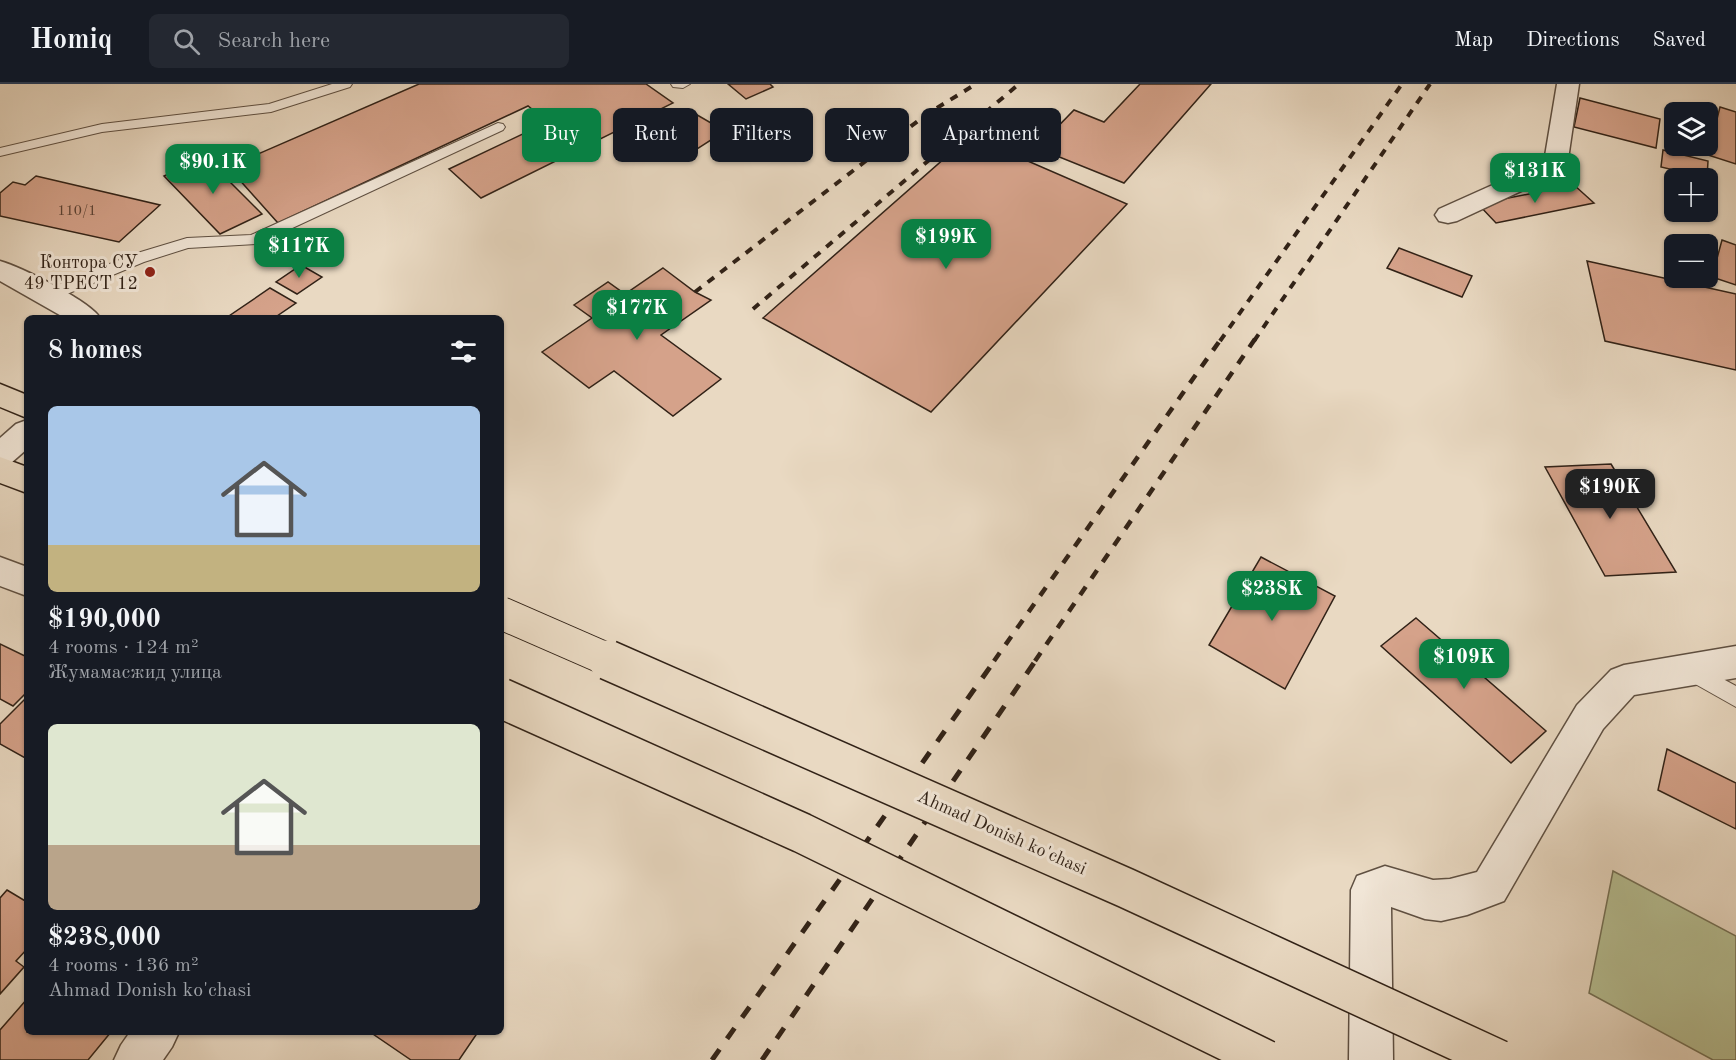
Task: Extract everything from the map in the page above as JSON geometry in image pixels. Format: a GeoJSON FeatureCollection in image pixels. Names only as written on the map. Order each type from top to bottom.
{"type":"FeatureCollection","features":[{"type":"Feature","properties":{"kind":"main road"},"geometry":{"type":"LineString","coordinates":[[0,395],[24,406]]}},
{"type":"Feature","properties":{"kind":"main road"},"geometry":{"type":"LineString","coordinates":[[0,469],[24,480]]}},
{"type":"Feature","properties":{"kind":"main road","name":"Ahmad Donish ko'chasi"},"geometry":{"type":"LineString","coordinates":[[504,614],[855,766],[1251,944],[1498,1060]]}},
{"type":"Feature","properties":{"kind":"main road"},"geometry":{"type":"LineString","coordinates":[[504,699],[802,833],[1266,1060]]}},
{"type":"Feature","properties":{"kind":"street"},"geometry":{"type":"LineString","coordinates":[[1448,215],[1555,166],[1568,84]]}},
{"type":"Feature","properties":{"kind":"street"},"geometry":{"type":"LineString","coordinates":[[0,270],[50,295],[81,315]]}},
{"type":"Feature","properties":{"kind":"street"},"geometry":{"type":"LineString","coordinates":[[0,455],[24,435]]}},
{"type":"Feature","properties":{"kind":"street"},"geometry":{"type":"LineString","coordinates":[[0,571],[24,581]]}},
{"type":"Feature","properties":{"kind":"street"},"geometry":{"type":"LineString","coordinates":[[1371,1060],[1371,890],[1388,885],[1427,900],[1449,899],[1490,887],[1590,717],[1624,681],[1736,662]]}},
{"type":"Feature","properties":{"kind":"street"},"geometry":{"type":"LineString","coordinates":[[136,1060],[155,1035]]}},
{"type":"Feature","properties":{"kind":"lane"},"geometry":{"type":"LineString","coordinates":[[0,152],[102,128],[271,108],[345,84]]}},
{"type":"Feature","properties":{"kind":"lane"},"geometry":{"type":"LineString","coordinates":[[50,295],[139,258],[187,243],[253,240],[498,127]]}},
{"type":"Feature","properties":{"kind":"lane"},"geometry":{"type":"LineString","coordinates":[[1688,669],[1736,697]]}},
{"type":"Feature","properties":{"kind":"green space"},"geometry":{"type":"Polygon","coordinates":[[[1613,871],[1736,936],[1736,1060],[1713,1060],[1589,993],[1613,871]]]}},
{"type":"Feature","properties":{"kind":"building"},"geometry":{"type":"Polygon","coordinates":[[[419,84],[646,84],[673,103],[663,108],[613,108],[613,133],[601,139],[601,108],[530,108],[528,106],[278,223],[228,167],[419,84]]]}},
{"type":"Feature","properties":{"kind":"building"},"geometry":{"type":"Polygon","coordinates":[[[728,84],[770,84],[773,87],[746,99],[728,84]]]}},
{"type":"Feature","properties":{"kind":"building"},"geometry":{"type":"Polygon","coordinates":[[[1140,84],[1211,84],[1124,183],[1061,158],[1061,123],[1074,110],[1104,122],[1140,84]]]}},
{"type":"Feature","properties":{"kind":"building"},"geometry":{"type":"Polygon","coordinates":[[[1580,98],[1660,119],[1656,148],[1574,127],[1580,98]]]}},
{"type":"Feature","properties":{"kind":"building"},"geometry":{"type":"Polygon","coordinates":[[[1720,107],[1736,112],[1736,164],[1711,156],[1718,156],[1720,107]]]}},
{"type":"Feature","properties":{"kind":"building"},"geometry":{"type":"Polygon","coordinates":[[[698,115],[710,122],[710,141],[698,148],[698,115]]]}},
{"type":"Feature","properties":{"kind":"building"},"geometry":{"type":"Polygon","coordinates":[[[522,134],[522,162],[554,162],[481,198],[449,169],[522,134]]]}},
{"type":"Feature","properties":{"kind":"building"},"geometry":{"type":"Polygon","coordinates":[[[1663,150],[1664,156],[1688,156],[1708,161],[1708,168],[1661,167],[1663,150]]]}},
{"type":"Feature","properties":{"kind":"building"},"geometry":{"type":"Polygon","coordinates":[[[205,157],[262,214],[220,234],[164,176],[205,157]]]}},
{"type":"Feature","properties":{"kind":"building"},"geometry":{"type":"Polygon","coordinates":[[[940,162],[1030,162],[1127,204],[931,412],[763,318],[940,162]]]}},
{"type":"Feature","properties":{"kind":"building"},"geometry":{"type":"Polygon","coordinates":[[[36,176],[160,205],[119,242],[0,216],[0,193],[13,182],[25,185],[36,176]]]}},
{"type":"Feature","properties":{"kind":"building"},"geometry":{"type":"Polygon","coordinates":[[[1574,185],[1594,203],[1496,223],[1478,204],[1574,185]]]}},
{"type":"Feature","properties":{"kind":"building"},"geometry":{"type":"Polygon","coordinates":[[[1722,240],[1736,245],[1736,285],[1718,279],[1718,255],[1722,240]]]}},
{"type":"Feature","properties":{"kind":"building"},"geometry":{"type":"Polygon","coordinates":[[[1399,248],[1472,276],[1462,297],[1387,268],[1399,248]]]}},
{"type":"Feature","properties":{"kind":"building"},"geometry":{"type":"Polygon","coordinates":[[[1587,261],[1664,278],[1664,288],[1709,288],[1736,294],[1736,370],[1605,341],[1587,261]]]}},
{"type":"Feature","properties":{"kind":"building"},"geometry":{"type":"Polygon","coordinates":[[[301,265],[322,277],[297,294],[276,282],[301,265]]]}},
{"type":"Feature","properties":{"kind":"building"},"geometry":{"type":"Polygon","coordinates":[[[663,268],[695,292],[711,300],[661,335],[721,379],[673,416],[614,371],[589,388],[542,352],[592,318],[574,305],[608,282],[625,294],[663,268]]]}},
{"type":"Feature","properties":{"kind":"building"},"geometry":{"type":"Polygon","coordinates":[[[270,288],[296,303],[278,315],[230,315],[270,288]]]}},
{"type":"Feature","properties":{"kind":"building"},"geometry":{"type":"Polygon","coordinates":[[[1611,464],[1676,572],[1605,576],[1545,467],[1611,464]]]}},
{"type":"Feature","properties":{"kind":"building"},"geometry":{"type":"Polygon","coordinates":[[[1261,557],[1335,596],[1285,689],[1209,645],[1261,557]]]}},
{"type":"Feature","properties":{"kind":"building"},"geometry":{"type":"Polygon","coordinates":[[[1416,618],[1546,731],[1511,763],[1381,646],[1416,618]]]}},
{"type":"Feature","properties":{"kind":"building"},"geometry":{"type":"Polygon","coordinates":[[[0,644],[24,656],[24,695],[13,706],[0,699],[0,644]]]}},
{"type":"Feature","properties":{"kind":"building"},"geometry":{"type":"Polygon","coordinates":[[[24,700],[24,757],[0,744],[0,724],[24,700]]]}},
{"type":"Feature","properties":{"kind":"building"},"geometry":{"type":"Polygon","coordinates":[[[1667,749],[1736,783],[1736,829],[1658,790],[1667,749]]]}},
{"type":"Feature","properties":{"kind":"building"},"geometry":{"type":"Polygon","coordinates":[[[7,890],[24,900],[24,952],[16,961],[24,967],[0,994],[0,898],[7,890]]]}},
{"type":"Feature","properties":{"kind":"building"},"geometry":{"type":"Polygon","coordinates":[[[24,1002],[24,1035],[109,1035],[88,1060],[0,1060],[0,1030],[24,1002]]]}},
{"type":"Feature","properties":{"kind":"building"},"geometry":{"type":"Polygon","coordinates":[[[374,1035],[476,1035],[459,1060],[411,1060],[374,1035]]]}},
{"type":"Feature","properties":{"kind":"railway"},"geometry":{"type":"LineString","coordinates":[[695,292],[927,114],[976,84]]}},
{"type":"Feature","properties":{"kind":"railway"},"geometry":{"type":"LineString","coordinates":[[753,309],[1019,84]]}},
{"type":"Feature","properties":{"kind":"railway"},"geometry":{"type":"LineString","coordinates":[[1220,341],[1402,84]]}},
{"type":"Feature","properties":{"kind":"railway"},"geometry":{"type":"LineString","coordinates":[[1254,341],[1430,84]]}},
{"type":"Feature","properties":{"kind":"railway"},"geometry":{"type":"LineString","coordinates":[[994,661],[1221,339]]}},
{"type":"Feature","properties":{"kind":"railway"},"geometry":{"type":"LineString","coordinates":[[1035,661],[1255,339]]}},
{"type":"Feature","properties":{"kind":"railway"},"geometry":{"type":"LineString","coordinates":[[712,1060],[995,660]]}},
{"type":"Feature","properties":{"kind":"railway"},"geometry":{"type":"LineString","coordinates":[[762,1060],[1036,660]]}},
{"type":"Feature","properties":{"kind":"place","name":"Контора СУ 49 ТРЕСТ 12"},"geometry":{"type":"Point","coordinates":[150,272]}}]}
